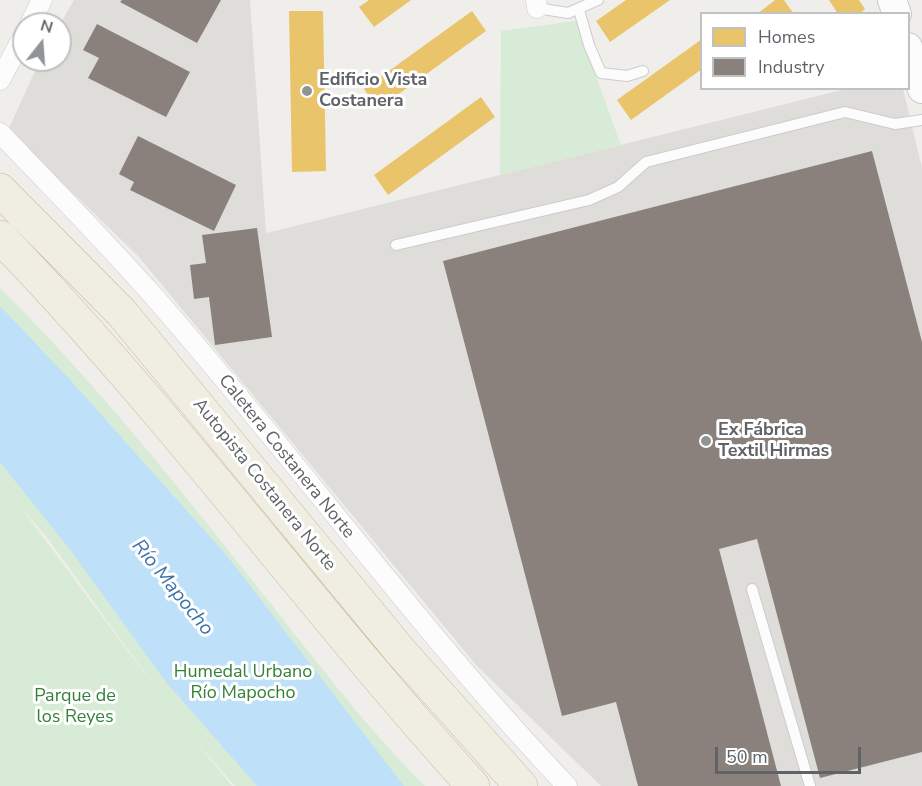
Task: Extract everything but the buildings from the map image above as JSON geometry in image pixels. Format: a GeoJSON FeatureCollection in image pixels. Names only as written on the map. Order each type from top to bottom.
{"type":"FeatureCollection","features":[{"type":"Feature","properties":{"kind":"highway","name":"Autopista Costanera Norte"},"geometry":{"type":"LineString","coordinates":[[0,190],[128,321],[401,652],[521,786]]}},
{"type":"Feature","properties":{"kind":"highway","name":"Autopista Costanera Norte"},"geometry":{"type":"LineString","coordinates":[[0,237],[120,366],[320,608],[473,786]]}},
{"type":"Feature","properties":{"kind":"main road"},"geometry":{"type":"LineString","coordinates":[[910,50],[922,89]]}},
{"type":"Feature","properties":{"kind":"street"},"geometry":{"type":"LineString","coordinates":[[0,80],[12,58]]}},
{"type":"Feature","properties":{"kind":"street","name":"Caletera Costanera Norte"},"geometry":{"type":"LineString","coordinates":[[0,133],[149,292],[434,638],[501,717],[567,786]]}},
{"type":"Feature","properties":{"kind":"lane"},"geometry":{"type":"LineString","coordinates":[[536,4],[558,13],[579,10],[598,0]]}},
{"type":"Feature","properties":{"kind":"lane"},"geometry":{"type":"LineString","coordinates":[[579,10],[589,45],[601,73],[627,76],[643,71]]}},
{"type":"Feature","properties":{"kind":"lane"},"geometry":{"type":"LineString","coordinates":[[396,245],[589,200],[618,187],[646,162],[845,112],[896,124],[922,120]]}},
{"type":"Feature","properties":{"kind":"lane"},"geometry":{"type":"LineString","coordinates":[[752,590],[810,786]]}},
{"type":"Feature","properties":{"kind":"shaded area"},"geometry":{"type":"Polygon","coordinates":[[[74,0],[250,0],[266,233],[842,90],[903,90],[922,168],[922,786],[601,786],[477,666],[139,257],[8,130],[35,72],[72,72],[72,12],[67,12],[74,0]]]}},
{"type":"Feature","properties":{"kind":"green space"},"geometry":{"type":"Polygon","coordinates":[[[576,21],[621,145],[500,175],[501,31],[576,21]]]}},
{"type":"Feature","properties":{"kind":"green space","name":"Humedal Urbano Río Mapocho"},"geometry":{"type":"Polygon","coordinates":[[[0,288],[68,359],[132,432],[316,662],[380,739],[425,786],[235,786],[191,736],[232,786],[0,786],[0,288]],[[19,505],[163,698],[49,540],[19,505]]]}},
{"type":"Feature","properties":{"kind":"water","name":"Humedal Urbano Río Mapocho"},"geometry":{"type":"Polygon","coordinates":[[[0,306],[73,383],[228,557],[404,786],[257,786],[166,682],[71,551],[0,462],[0,306]]]}},
{"type":"Feature","properties":{"kind":"place","name":"Edificio Vista Costanera"},"geometry":{"type":"Point","coordinates":[307,91]}},
{"type":"Feature","properties":{"kind":"place","name":"Ex Fábrica Textil Hirmas"},"geometry":{"type":"Point","coordinates":[706,441]}},
{"type":"Feature","properties":{"kind":"water label","name":"Río Mapocho"},"geometry":{"type":"Point","coordinates":[172,588]}},
{"type":"Feature","properties":{"kind":"park label","name":"Parque de los Reyes"},"geometry":{"type":"Point","coordinates":[75,707]}}]}
